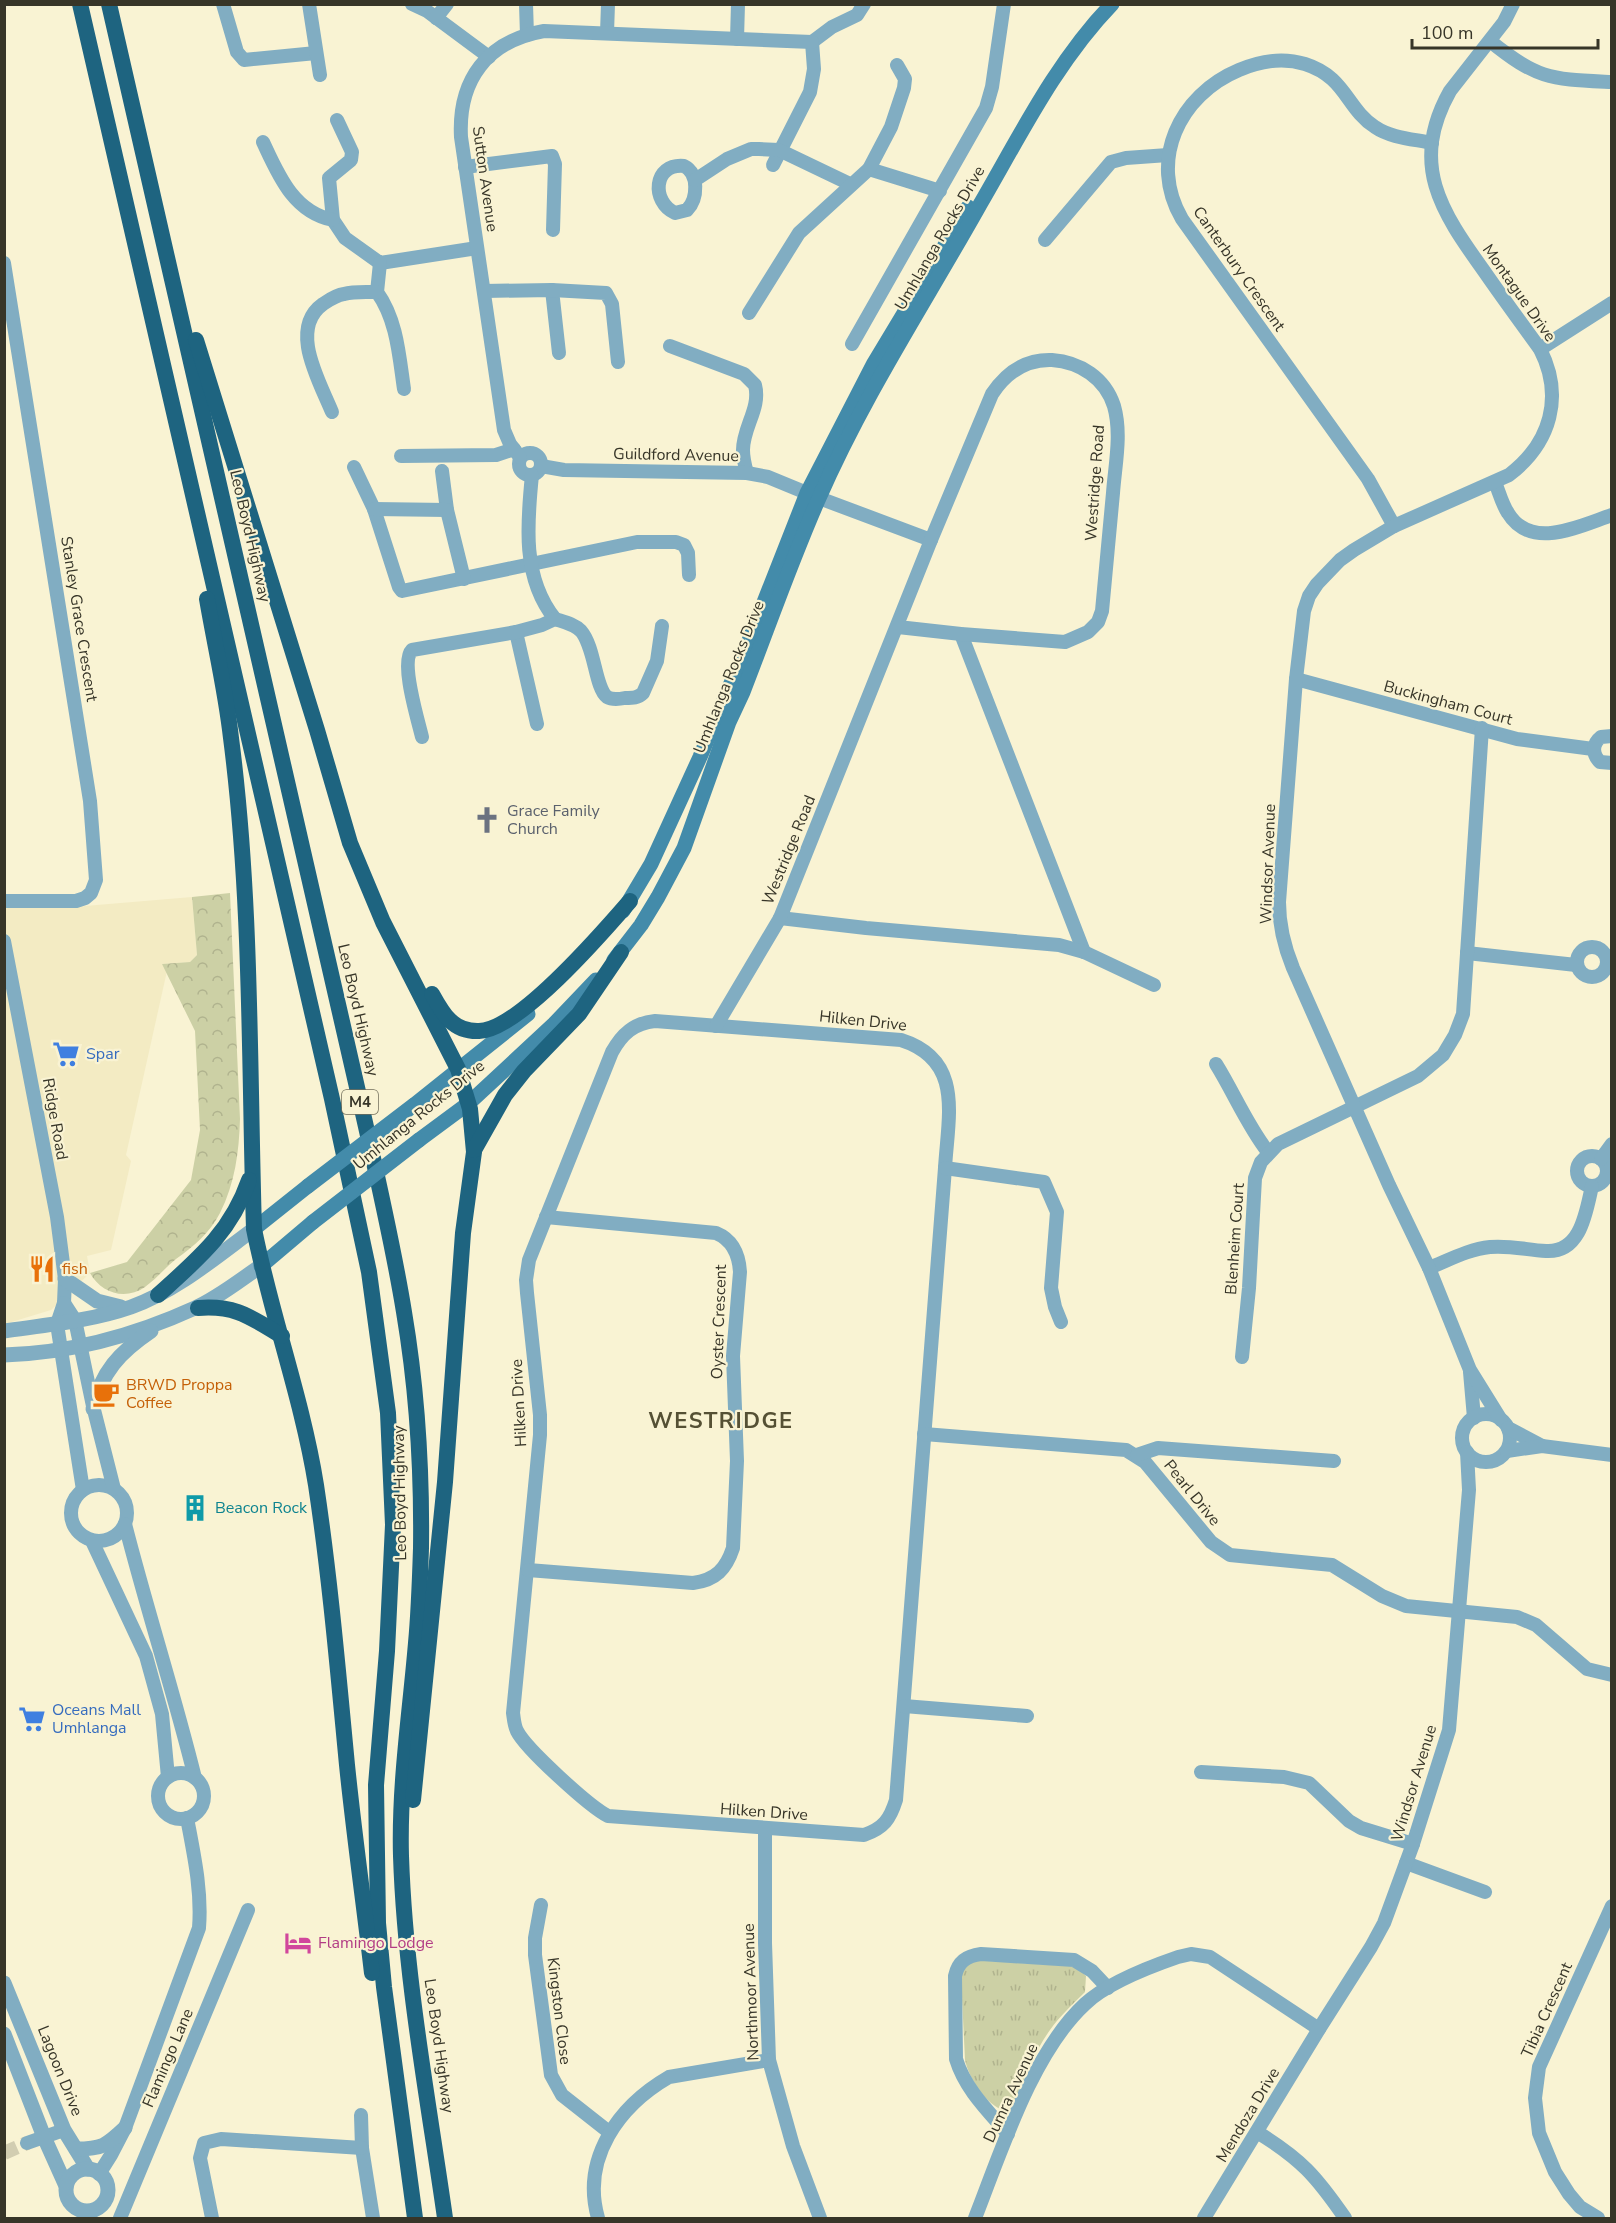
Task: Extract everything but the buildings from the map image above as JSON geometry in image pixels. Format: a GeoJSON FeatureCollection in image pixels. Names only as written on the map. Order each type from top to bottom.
{"type":"FeatureCollection","features":[{"type":"Feature","properties":{"kind":"highway","name":"Leo Boyd Highway"},"geometry":{"type":"LineString","coordinates":[[80,4],[329,1088],[369,1272],[378,1328],[388,1413],[393,1525],[389,1621],[376,1785],[378,1923],[384,1987],[414,2212]]}},
{"type":"Feature","properties":{"kind":"highway","name":"Leo Boyd Highway"},"geometry":{"type":"LineString","coordinates":[[109,4],[392,1241],[405,1315],[415,1390],[421,1547],[418,1613],[403,1776],[401,1853],[404,1929],[445,2218]]}},
{"type":"Feature","properties":{"kind":"highway"},"geometry":{"type":"LineString","coordinates":[[154,202],[350,843],[383,922],[458,1069],[469,1103],[474,1152],[462,1245],[444,1494],[413,1791],[411,1896],[415,2014]]}},
{"type":"Feature","properties":{"kind":"highway"},"geometry":{"type":"LineString","coordinates":[[158,348],[196,539],[231,737],[238,798],[246,939],[254,1229],[261,1266],[282,1336],[316,1484],[332,1600],[347,1767],[387,2091],[414,2212]]}},
{"type":"Feature","properties":{"kind":"highway"},"geometry":{"type":"LineString","coordinates":[[350,843],[441,1011],[453,1025],[467,1030],[492,1029],[526,1005],[576,962],[630,901]]}},
{"type":"Feature","properties":{"kind":"highway"},"geometry":{"type":"LineString","coordinates":[[474,1152],[496,1108],[515,1082],[579,1014],[621,952]]}},
{"type":"Feature","properties":{"kind":"highway"},"geometry":{"type":"LineString","coordinates":[[158,1295],[196,1261],[224,1231],[243,1198],[251,1172]]}},
{"type":"Feature","properties":{"kind":"highway"},"geometry":{"type":"LineString","coordinates":[[198,1308],[219,1306],[234,1309],[282,1336]]}},
{"type":"Feature","properties":{"kind":"main road","name":"Umhlanga Rocks Drive"},"geometry":{"type":"LineString","coordinates":[[254,1229],[414,1106],[534,1009],[563,983],[607,934],[630,901],[651,864],[700,757],[873,363],[1044,76],[1068,40],[1101,4]]}},
{"type":"Feature","properties":{"kind":"main road","name":"Umhlanga Rocks Drive"},"geometry":{"type":"LineString","coordinates":[[261,1266],[314,1222],[469,1103],[546,1031],[621,952],[658,897],[684,848],[813,496],[1047,89],[1074,48],[1112,4]]}},
{"type":"Feature","properties":{"kind":"street"},"geometry":{"type":"LineString","coordinates":[[223,4],[237,52],[244,60],[316,53]]}},
{"type":"Feature","properties":{"kind":"street"},"geometry":{"type":"LineString","coordinates":[[309,4],[320,75]]}},
{"type":"Feature","properties":{"kind":"street"},"geometry":{"type":"LineString","coordinates":[[412,4],[436,18],[489,57]]}},
{"type":"Feature","properties":{"kind":"street"},"geometry":{"type":"LineString","coordinates":[[436,18],[447,4]]}},
{"type":"Feature","properties":{"kind":"street"},"geometry":{"type":"LineString","coordinates":[[526,4],[527,35]]}},
{"type":"Feature","properties":{"kind":"street"},"geometry":{"type":"LineString","coordinates":[[607,33],[608,4]]}},
{"type":"Feature","properties":{"kind":"street"},"geometry":{"type":"LineString","coordinates":[[736,39],[738,4]]}},
{"type":"Feature","properties":{"kind":"street"},"geometry":{"type":"LineString","coordinates":[[773,165],[810,92],[814,69],[812,42],[832,27],[857,15],[864,4]]}},
{"type":"Feature","properties":{"kind":"street"},"geometry":{"type":"LineString","coordinates":[[852,344],[988,103],[1004,4]]}},
{"type":"Feature","properties":{"kind":"street","name":"Montague Drive"},"geometry":{"type":"LineString","coordinates":[[1296,679],[1304,611],[1317,584],[1340,560],[1394,526],[1509,475],[1537,447],[1548,422],[1552,392],[1547,362],[1453,228],[1435,187],[1431,143],[1437,118],[1449,91],[1504,21],[1513,4]]}},
{"type":"Feature","properties":{"kind":"street","name":"Sutton Avenue"},"geometry":{"type":"LineString","coordinates":[[537,471],[523,473],[519,469],[517,453],[504,430],[460,121],[462,102],[472,79],[489,57],[507,43],[527,35],[554,30],[812,42]]}},
{"type":"Feature","properties":{"kind":"street"},"geometry":{"type":"LineString","coordinates":[[1490,40],[1521,65],[1544,76],[1557,79],[1611,82]]}},
{"type":"Feature","properties":{"kind":"street","name":"Canterbury Crescent"},"geometry":{"type":"LineString","coordinates":[[1394,526],[1368,479],[1182,219],[1170,192],[1167,174],[1168,155],[1172,137],[1180,120],[1208,89],[1232,72],[1274,60],[1304,64],[1329,76],[1343,89],[1365,119],[1377,128],[1394,135],[1431,143]]}},
{"type":"Feature","properties":{"kind":"street"},"geometry":{"type":"LineString","coordinates":[[749,313],[799,233],[869,169],[891,127],[904,88],[905,79],[897,65]]}},
{"type":"Feature","properties":{"kind":"street"},"geometry":{"type":"LineString","coordinates":[[337,120],[352,152],[351,160],[329,178],[333,220],[345,238],[380,263],[477,248]]}},
{"type":"Feature","properties":{"kind":"street"},"geometry":{"type":"LineString","coordinates":[[263,142],[288,190],[310,211],[321,218],[333,220]]}},
{"type":"Feature","properties":{"kind":"street"},"geometry":{"type":"LineString","coordinates":[[695,180],[727,159],[751,149],[779,150],[850,184]]}},
{"type":"Feature","properties":{"kind":"street"},"geometry":{"type":"LineString","coordinates":[[1045,240],[1111,162],[1126,158],[1168,155]]}},
{"type":"Feature","properties":{"kind":"street"},"geometry":{"type":"LineString","coordinates":[[465,167],[552,156],[555,164],[553,230]]}},
{"type":"Feature","properties":{"kind":"street"},"geometry":{"type":"LineString","coordinates":[[869,169],[940,191]]}},
{"type":"Feature","properties":{"kind":"street","name":"Stanley Grace Crescent"},"geometry":{"type":"LineString","coordinates":[[4,263],[86,768],[96,880],[91,893],[76,901],[4,901]]}},
{"type":"Feature","properties":{"kind":"street"},"geometry":{"type":"LineString","coordinates":[[380,263],[377,292],[385,303],[393,323],[404,389]]}},
{"type":"Feature","properties":{"kind":"street"},"geometry":{"type":"LineString","coordinates":[[552,290],[559,353]]}},
{"type":"Feature","properties":{"kind":"street"},"geometry":{"type":"LineString","coordinates":[[484,291],[604,291],[608,294],[612,304],[618,362]]}},
{"type":"Feature","properties":{"kind":"street"},"geometry":{"type":"LineString","coordinates":[[332,412],[308,346],[310,317],[313,311],[338,295],[377,292]]}},
{"type":"Feature","properties":{"kind":"street"},"geometry":{"type":"LineString","coordinates":[[1540,349],[1611,303]]}},
{"type":"Feature","properties":{"kind":"street"},"geometry":{"type":"LineString","coordinates":[[670,346],[744,374],[755,385],[757,402],[746,432],[743,450],[747,473]]}},
{"type":"Feature","properties":{"kind":"street","name":"Westridge Road"},"geometry":{"type":"LineString","coordinates":[[716,1026],[780,918],[851,737],[992,394],[999,383],[1020,366],[1042,360],[1068,362],[1080,366],[1091,374],[1113,403],[1118,438],[1101,617],[1088,632],[1070,641],[898,627]]}},
{"type":"Feature","properties":{"kind":"street"},"geometry":{"type":"LineString","coordinates":[[401,456],[517,453]]}},
{"type":"Feature","properties":{"kind":"street"},"geometry":{"type":"LineString","coordinates":[[354,467],[374,509],[402,591],[637,542],[676,542],[684,545],[687,549],[689,575]]}},
{"type":"Feature","properties":{"kind":"street"},"geometry":{"type":"LineString","coordinates":[[442,471],[447,510],[464,579]]}},
{"type":"Feature","properties":{"kind":"street"},"geometry":{"type":"LineString","coordinates":[[537,471],[526,533],[536,587],[541,599],[555,619],[574,626],[581,632],[591,650],[606,696],[613,699],[638,697],[643,693],[657,661],[662,626]]}},
{"type":"Feature","properties":{"kind":"street","name":"Guildford Avenue"},"geometry":{"type":"LineString","coordinates":[[537,471],[747,473],[768,477],[813,496]]}},
{"type":"Feature","properties":{"kind":"street"},"geometry":{"type":"LineString","coordinates":[[1495,482],[1507,512],[1523,529],[1556,534],[1611,515]]}},
{"type":"Feature","properties":{"kind":"street"},"geometry":{"type":"LineString","coordinates":[[813,496],[931,540]]}},
{"type":"Feature","properties":{"kind":"street"},"geometry":{"type":"LineString","coordinates":[[374,509],[447,510]]}},
{"type":"Feature","properties":{"kind":"street"},"geometry":{"type":"LineString","coordinates":[[422,737],[411,694],[407,658],[409,652],[516,632],[542,626],[555,619]]}},
{"type":"Feature","properties":{"kind":"street"},"geometry":{"type":"LineString","coordinates":[[516,632],[537,724]]}},
{"type":"Feature","properties":{"kind":"street"},"geometry":{"type":"LineString","coordinates":[[962,634],[1084,952]]}},
{"type":"Feature","properties":{"kind":"street","name":"Buckingham Court"},"geometry":{"type":"LineString","coordinates":[[1296,679],[1517,739],[1593,749]]}},
{"type":"Feature","properties":{"kind":"street","name":"Windsor Avenue"},"geometry":{"type":"LineString","coordinates":[[1296,679],[1279,902],[1279,924],[1283,944],[1429,1268],[1470,1370],[1504,1424]]}},
{"type":"Feature","properties":{"kind":"street"},"geometry":{"type":"LineString","coordinates":[[1216,1064],[1234,1093],[1250,1126],[1268,1152],[1278,1144],[1418,1076],[1443,1055],[1455,1035],[1463,1014],[1482,728]]}},
{"type":"Feature","properties":{"kind":"street"},"geometry":{"type":"LineString","coordinates":[[1611,736],[1601,737],[1594,744],[1593,749],[1600,762],[1611,763]]}},
{"type":"Feature","properties":{"kind":"street","name":"Westridge Road"},"geometry":{"type":"LineString","coordinates":[[780,918],[866,928],[1027,940],[1059,945],[1084,952],[1154,985]]}},
{"type":"Feature","properties":{"kind":"street","name":"Ridge Road"},"geometry":{"type":"LineString","coordinates":[[4,941],[57,1216],[65,1279],[64,1303],[57,1324]]}},
{"type":"Feature","properties":{"kind":"street"},"geometry":{"type":"LineString","coordinates":[[1467,953],[1576,965]]}},
{"type":"Feature","properties":{"kind":"street","name":"Hilken Drive"},"geometry":{"type":"LineString","coordinates":[[646,1022],[901,1040],[918,1045],[939,1064],[946,1081],[949,1103],[945,1168],[904,1706],[896,1800],[891,1815],[885,1825],[877,1831],[858,1836],[608,1816],[590,1805],[525,1742],[514,1724],[513,1713],[540,1425],[526,1280],[529,1260],[619,1040],[635,1026],[646,1022]]}},
{"type":"Feature","properties":{"kind":"street"},"geometry":{"type":"LineString","coordinates":[[1601,1159],[1611,1144]]}},
{"type":"Feature","properties":{"kind":"street","name":"Blenheim Court"},"geometry":{"type":"LineString","coordinates":[[1242,1357],[1249,1288],[1253,1192],[1261,1162],[1268,1152]]}},
{"type":"Feature","properties":{"kind":"street"},"geometry":{"type":"LineString","coordinates":[[1591,1156],[1601,1159],[1606,1167],[1605,1178],[1602,1182],[1587,1186],[1579,1179],[1578,1164],[1581,1160],[1591,1156]]}},
{"type":"Feature","properties":{"kind":"street"},"geometry":{"type":"LineString","coordinates":[[945,1168],[1044,1182],[1056,1212],[1051,1288],[1061,1322]]}},
{"type":"Feature","properties":{"kind":"street"},"geometry":{"type":"LineString","coordinates":[[1429,1268],[1476,1249],[1506,1246],[1549,1251],[1571,1243],[1578,1236],[1593,1186]]}},
{"type":"Feature","properties":{"kind":"street","name":"Oyster Crescent"},"geometry":{"type":"LineString","coordinates":[[528,1570],[693,1583],[715,1577],[729,1560],[733,1536],[737,1461],[733,1356],[740,1272],[739,1262],[730,1242],[716,1233],[546,1217]]}},
{"type":"Feature","properties":{"kind":"street"},"geometry":{"type":"LineString","coordinates":[[4,1330],[57,1324],[130,1308],[158,1295],[209,1263],[254,1229]]}},
{"type":"Feature","properties":{"kind":"street"},"geometry":{"type":"LineString","coordinates":[[4,1355],[63,1350],[129,1333],[198,1308],[261,1266]]}},
{"type":"Feature","properties":{"kind":"street"},"geometry":{"type":"LineString","coordinates":[[65,1279],[98,1301],[107,1305],[130,1308]]}},
{"type":"Feature","properties":{"kind":"street"},"geometry":{"type":"LineString","coordinates":[[64,1303],[75,1320],[93,1409],[114,1489]]}},
{"type":"Feature","properties":{"kind":"street"},"geometry":{"type":"LineString","coordinates":[[93,1409],[101,1384],[118,1356],[168,1319]]}},
{"type":"Feature","properties":{"kind":"street"},"geometry":{"type":"LineString","coordinates":[[57,1324],[63,1350],[72,1427],[83,1490]]}},
{"type":"Feature","properties":{"kind":"street","name":"Windsor Avenue"},"geometry":{"type":"LineString","coordinates":[[1470,1370],[1474,1418]]}},
{"type":"Feature","properties":{"kind":"street"},"geometry":{"type":"LineString","coordinates":[[1542,1446],[1489,1414],[1474,1418],[1468,1423],[1462,1437],[1467,1452],[1479,1461],[1487,1462],[1494,1461],[1507,1451],[1542,1446],[1611,1455]]}},
{"type":"Feature","properties":{"kind":"street"},"geometry":{"type":"LineString","coordinates":[[1504,1424],[1510,1436],[1507,1451]]}},
{"type":"Feature","properties":{"kind":"street"},"geometry":{"type":"LineString","coordinates":[[924,1434],[1114,1448],[1137,1455],[1158,1448],[1334,1461]]}},
{"type":"Feature","properties":{"kind":"street","name":"Windsor Avenue"},"geometry":{"type":"LineString","coordinates":[[1319,2029],[1384,1923],[1413,1844],[1449,1730],[1469,1490],[1467,1452]]}},
{"type":"Feature","properties":{"kind":"street","name":"Pearl Drive"},"geometry":{"type":"LineString","coordinates":[[1137,1455],[1206,1538],[1230,1555],[1332,1565],[1392,1602],[1406,1606],[1528,1620],[1587,1669],[1611,1675]]}},
{"type":"Feature","properties":{"kind":"street","name":"Windsor Avenue"},"geometry":{"type":"LineString","coordinates":[[1469,1490],[1487,1462]]}},
{"type":"Feature","properties":{"kind":"street"},"geometry":{"type":"LineString","coordinates":[[125,1524],[115,1537],[92,1541],[78,1533],[71,1518],[73,1502],[83,1490],[98,1485],[114,1489],[120,1494],[127,1509],[125,1524],[143,1596],[173,1692],[195,1778],[200,1784],[203,1797],[198,1810],[187,1818],[173,1818],[162,1809],[158,1795],[163,1782],[168,1777],[182,1774],[195,1778]]}},
{"type":"Feature","properties":{"kind":"street"},"geometry":{"type":"LineString","coordinates":[[92,1541],[146,1656],[162,1714],[168,1777]]}},
{"type":"Feature","properties":{"kind":"street"},"geometry":{"type":"LineString","coordinates":[[904,1706],[1027,1716]]}},
{"type":"Feature","properties":{"kind":"street"},"geometry":{"type":"LineString","coordinates":[[1201,1772],[1284,1776],[1309,1783],[1349,1821],[1361,1828],[1413,1844]]}},
{"type":"Feature","properties":{"kind":"street"},"geometry":{"type":"LineString","coordinates":[[66,2186],[77,2172],[94,2171],[111,2155],[125,2128],[199,1928],[201,1909],[187,1818]]}},
{"type":"Feature","properties":{"kind":"street","name":"Northmoor Avenue"},"geometry":{"type":"LineString","coordinates":[[765,1828],[765,1943],[769,2060],[793,2146],[820,2218]]}},
{"type":"Feature","properties":{"kind":"street"},"geometry":{"type":"LineString","coordinates":[[1406,1863],[1485,1892]]}},
{"type":"Feature","properties":{"kind":"street","name":"Kingston Close"},"geometry":{"type":"LineString","coordinates":[[542,1905],[535,1938],[535,1955],[551,2075],[562,2095],[609,2132]]}},
{"type":"Feature","properties":{"kind":"street","name":"Tibia Crescent"},"geometry":{"type":"LineString","coordinates":[[1598,2218],[1580,2207],[1569,2194],[1545,2152],[1536,2114],[1535,2082],[1539,2067],[1611,1906]]}},
{"type":"Feature","properties":{"kind":"street","name":"Flamingo Lane"},"geometry":{"type":"LineString","coordinates":[[120,2218],[248,1910]]}},
{"type":"Feature","properties":{"kind":"street"},"geometry":{"type":"LineString","coordinates":[[1008,2134],[973,2093],[959,2069],[956,2059],[955,1976],[957,1967],[971,1955],[981,1954],[1074,1960],[1092,1971],[1108,1988]]}},
{"type":"Feature","properties":{"kind":"street","name":"Dumra Avenue"},"geometry":{"type":"LineString","coordinates":[[975,2218],[1008,2134],[1034,2077],[1059,2033],[1086,2003],[1108,1988],[1178,1957],[1191,1954],[1202,1955],[1222,1964],[1319,2029]]}},
{"type":"Feature","properties":{"kind":"street","name":"Lagoon Drive"},"geometry":{"type":"LineString","coordinates":[[4,1983],[64,2130],[94,2171]]}},
{"type":"Feature","properties":{"kind":"street","name":"Mendoza Drive"},"geometry":{"type":"LineString","coordinates":[[1204,2218],[1319,2029]]}},
{"type":"Feature","properties":{"kind":"street"},"geometry":{"type":"LineString","coordinates":[[4,2034],[44,2137],[66,2186],[67,2197],[76,2213],[85,2211],[97,2213],[107,2194],[106,2183],[94,2171]]}},
{"type":"Feature","properties":{"kind":"street"},"geometry":{"type":"LineString","coordinates":[[598,2218],[594,2181],[598,2158],[609,2132],[634,2102],[669,2076],[769,2060]]}},
{"type":"Feature","properties":{"kind":"street"},"geometry":{"type":"LineString","coordinates":[[29,2097],[47,2090]]}},
{"type":"Feature","properties":{"kind":"street"},"geometry":{"type":"LineString","coordinates":[[361,2115],[362,2148],[373,2218]]}},
{"type":"Feature","properties":{"kind":"street"},"geometry":{"type":"LineString","coordinates":[[76,2149],[96,2149],[111,2141],[125,2128]]}},
{"type":"Feature","properties":{"kind":"street"},"geometry":{"type":"LineString","coordinates":[[27,2143],[64,2130]]}},
{"type":"Feature","properties":{"kind":"street"},"geometry":{"type":"LineString","coordinates":[[1257,2132],[1297,2158],[1310,2171],[1345,2218]]}},
{"type":"Feature","properties":{"kind":"street"},"geometry":{"type":"LineString","coordinates":[[212,2218],[200,2158],[204,2144],[211,2140],[362,2148]]}},
{"type":"Feature","properties":{"kind":"shaded area"},"geometry":{"type":"Polygon","coordinates":[[[192,897],[197,955],[190,962],[162,964],[167,971],[126,1155],[131,1161],[111,1250],[87,1256],[90,1273],[51,1310],[5,1324],[4,905],[73,907],[192,897]]]}},
{"type":"Feature","properties":{"kind":"green space"},"geometry":{"type":"Polygon","coordinates":[[[230,893],[240,1119],[233,1179],[220,1213],[201,1239],[145,1287],[130,1294],[114,1293],[100,1286],[90,1273],[127,1262],[191,1180],[200,1130],[195,1031],[162,964],[190,962],[197,955],[192,897],[230,893]]]}},
{"type":"Feature","properties":{"kind":"green space"},"geometry":{"type":"Polygon","coordinates":[[[972,1960],[1070,1966],[1079,1969],[1086,1976],[1085,1992],[1044,2038],[1014,2102],[1000,2109],[978,2088],[965,2060],[961,1976],[972,1960]]]}},
{"type":"Feature","properties":{"kind":"tunnel"},"geometry":{"type":"LineString","coordinates":[[4,2153],[27,2143]]}},
{"type":"Feature","properties":{"kind":"place","name":"Grace Family Church"},"geometry":{"type":"Point","coordinates":[487,820]}},
{"type":"Feature","properties":{"kind":"place","name":"Spar"},"geometry":{"type":"Point","coordinates":[66,1054]}},
{"type":"Feature","properties":{"kind":"place","name":"fish"},"geometry":{"type":"Point","coordinates":[42,1269]}},
{"type":"Feature","properties":{"kind":"place","name":"BRWD Proppa Coffee"},"geometry":{"type":"Point","coordinates":[106,1394]}},
{"type":"Feature","properties":{"kind":"place","name":"Beacon Rock"},"geometry":{"type":"Point","coordinates":[195,1508]}},
{"type":"Feature","properties":{"kind":"place","name":"Oceans Mall Umhlanga"},"geometry":{"type":"Point","coordinates":[32,1719]}},
{"type":"Feature","properties":{"kind":"place","name":"Flamingo Lodge"},"geometry":{"type":"Point","coordinates":[298,1943]}},
{"type":"Feature","properties":{"kind":"district","name":"WESTRIDGE"},"geometry":{"type":"Point","coordinates":[721,1421]}}]}
